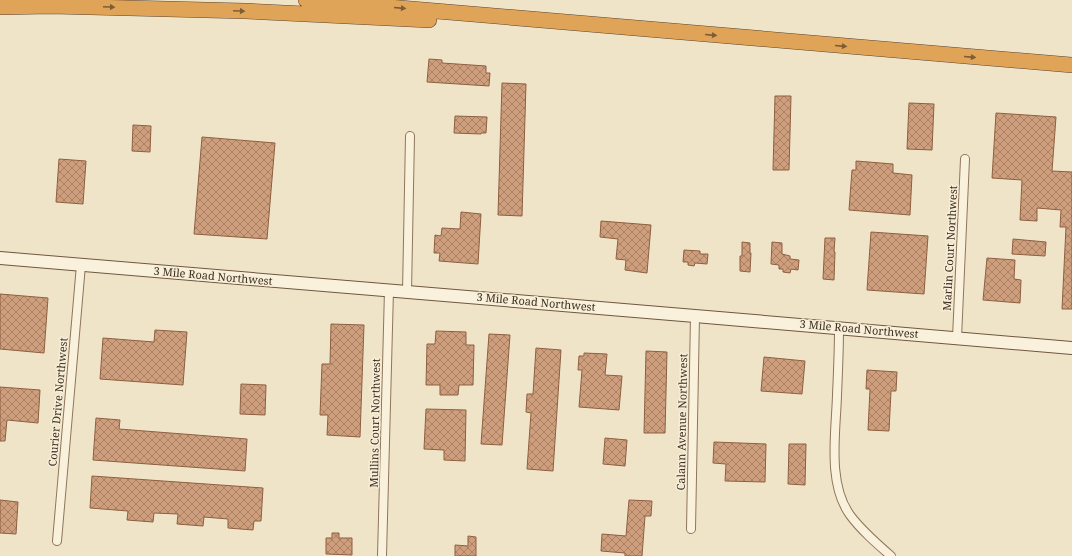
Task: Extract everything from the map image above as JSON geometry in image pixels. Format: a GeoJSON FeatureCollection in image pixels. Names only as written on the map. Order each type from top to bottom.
{"type":"FeatureCollection","features":[{"type":"Feature","properties":{"kind":"highway"},"geometry":{"type":"LineString","coordinates":[[306,0],[1072,65]]}},
{"type":"Feature","properties":{"kind":"highway"},"geometry":{"type":"LineString","coordinates":[[0,7],[51,6],[237,11],[685,33]]}},
{"type":"Feature","properties":{"kind":"main road","name":"3 Mile Road Northwest"},"geometry":{"type":"LineString","coordinates":[[0,258],[1072,348]]}},
{"type":"Feature","properties":{"kind":"street"},"geometry":{"type":"LineString","coordinates":[[407,292],[410,136]]}},
{"type":"Feature","properties":{"kind":"street","name":"Marlin Court Northwest"},"geometry":{"type":"LineString","coordinates":[[957,338],[965,159]]}},
{"type":"Feature","properties":{"kind":"street","name":"Courier Drive Northwest"},"geometry":{"type":"LineString","coordinates":[[57,541],[81,265]]}},
{"type":"Feature","properties":{"kind":"street","name":"Mullins Court Northwest"},"geometry":{"type":"LineString","coordinates":[[382,556],[389,290]]}},
{"type":"Feature","properties":{"kind":"street","name":"Calann Avenue Northwest"},"geometry":{"type":"LineString","coordinates":[[692,529],[695,316]]}},
{"type":"Feature","properties":{"kind":"street"},"geometry":{"type":"LineString","coordinates":[[839,328],[838,390],[834,459],[835,474],[842,500],[849,514],[871,539],[891,556]]}},
{"type":"Feature","properties":{"kind":"building"},"geometry":{"type":"Polygon","coordinates":[[[429,59],[442,60],[442,63],[486,66],[486,73],[490,73],[489,86],[427,82],[429,59]]]}},
{"type":"Feature","properties":{"kind":"building"},"geometry":{"type":"Polygon","coordinates":[[[502,83],[526,84],[522,216],[498,215],[502,83]]]}},
{"type":"Feature","properties":{"kind":"building"},"geometry":{"type":"Polygon","coordinates":[[[775,96],[791,96],[789,170],[773,170],[775,96]]]}},
{"type":"Feature","properties":{"kind":"building"},"geometry":{"type":"Polygon","coordinates":[[[909,103],[934,104],[932,150],[907,149],[909,103]]]}},
{"type":"Feature","properties":{"kind":"building"},"geometry":{"type":"Polygon","coordinates":[[[996,113],[1056,117],[1052,171],[1072,172],[1072,309],[1062,309],[1066,227],[1060,227],[1061,210],[1037,208],[1037,221],[1020,220],[1022,180],[992,178],[996,113]]]}},
{"type":"Feature","properties":{"kind":"building"},"geometry":{"type":"Polygon","coordinates":[[[455,116],[487,117],[486,133],[454,133],[455,116]]]}},
{"type":"Feature","properties":{"kind":"building"},"geometry":{"type":"Polygon","coordinates":[[[133,125],[151,126],[150,152],[132,151],[133,125]]]}},
{"type":"Feature","properties":{"kind":"building"},"geometry":{"type":"Polygon","coordinates":[[[202,137],[275,143],[267,239],[194,234],[202,137]]]}},
{"type":"Feature","properties":{"kind":"building"},"geometry":{"type":"Polygon","coordinates":[[[59,159],[86,161],[83,204],[56,202],[59,159]]]}},
{"type":"Feature","properties":{"kind":"building"},"geometry":{"type":"Polygon","coordinates":[[[856,161],[893,164],[893,173],[912,175],[910,215],[849,210],[852,170],[856,170],[856,161]]]}},
{"type":"Feature","properties":{"kind":"building"},"geometry":{"type":"Polygon","coordinates":[[[461,212],[481,214],[478,264],[439,261],[440,253],[434,253],[435,235],[441,236],[442,228],[460,229],[461,212]]]}},
{"type":"Feature","properties":{"kind":"building"},"geometry":{"type":"Polygon","coordinates":[[[601,221],[651,225],[647,273],[625,270],[626,260],[616,259],[618,239],[600,237],[601,221]]]}},
{"type":"Feature","properties":{"kind":"building"},"geometry":{"type":"Polygon","coordinates":[[[871,232],[928,236],[924,294],[867,290],[871,232]]]}},
{"type":"Feature","properties":{"kind":"building"},"geometry":{"type":"Polygon","coordinates":[[[825,238],[835,238],[834,280],[823,279],[825,238]]]}},
{"type":"Feature","properties":{"kind":"building"},"geometry":{"type":"Polygon","coordinates":[[[1013,239],[1046,242],[1045,256],[1012,254],[1013,239]]]}},
{"type":"Feature","properties":{"kind":"building"},"geometry":{"type":"Polygon","coordinates":[[[742,242],[750,243],[750,272],[740,271],[742,242]]]}},
{"type":"Feature","properties":{"kind":"building"},"geometry":{"type":"Polygon","coordinates":[[[772,242],[782,243],[782,254],[790,256],[790,259],[799,260],[798,270],[791,269],[790,273],[783,272],[783,269],[779,269],[779,265],[771,264],[772,242]]]}},
{"type":"Feature","properties":{"kind":"building"},"geometry":{"type":"Polygon","coordinates":[[[684,250],[700,251],[700,254],[708,254],[707,264],[695,263],[694,266],[688,265],[688,262],[683,262],[684,250]]]}},
{"type":"Feature","properties":{"kind":"building"},"geometry":{"type":"Polygon","coordinates":[[[987,258],[1015,260],[1014,279],[1021,280],[1020,303],[983,300],[987,258]]]}},
{"type":"Feature","properties":{"kind":"building"},"geometry":{"type":"Polygon","coordinates":[[[0,294],[48,298],[44,353],[0,349],[0,294]]]}},
{"type":"Feature","properties":{"kind":"building"},"geometry":{"type":"Polygon","coordinates":[[[331,324],[364,325],[360,437],[327,435],[328,415],[320,415],[322,364],[330,364],[331,324]]]}},
{"type":"Feature","properties":{"kind":"building"},"geometry":{"type":"Polygon","coordinates":[[[155,330],[187,332],[183,385],[100,379],[103,338],[154,342],[155,330]]]}},
{"type":"Feature","properties":{"kind":"building"},"geometry":{"type":"Polygon","coordinates":[[[436,331],[466,332],[466,345],[474,345],[473,385],[459,385],[458,395],[440,395],[440,385],[426,385],[427,344],[435,344],[436,331]]]}},
{"type":"Feature","properties":{"kind":"building"},"geometry":{"type":"Polygon","coordinates":[[[489,334],[510,335],[502,445],[481,444],[489,334]]]}},
{"type":"Feature","properties":{"kind":"building"},"geometry":{"type":"Polygon","coordinates":[[[536,348],[561,350],[553,471],[527,469],[531,413],[526,412],[527,394],[533,394],[536,348]]]}},
{"type":"Feature","properties":{"kind":"building"},"geometry":{"type":"Polygon","coordinates":[[[646,351],[667,352],[665,433],[644,433],[646,351]]]}},
{"type":"Feature","properties":{"kind":"building"},"geometry":{"type":"Polygon","coordinates":[[[584,353],[607,354],[605,375],[622,376],[619,410],[579,407],[582,370],[578,370],[579,356],[584,356],[584,353]]]}},
{"type":"Feature","properties":{"kind":"building"},"geometry":{"type":"Polygon","coordinates":[[[764,357],[805,361],[802,394],[761,391],[764,357]]]}},
{"type":"Feature","properties":{"kind":"building"},"geometry":{"type":"Polygon","coordinates":[[[867,370],[897,372],[896,391],[891,391],[889,431],[868,430],[870,389],[866,389],[867,370]]]}},
{"type":"Feature","properties":{"kind":"building"},"geometry":{"type":"Polygon","coordinates":[[[241,384],[266,385],[265,415],[240,414],[241,384]]]}},
{"type":"Feature","properties":{"kind":"building"},"geometry":{"type":"Polygon","coordinates":[[[0,387],[40,390],[38,423],[7,420],[5,441],[0,441],[0,387]]]}},
{"type":"Feature","properties":{"kind":"building"},"geometry":{"type":"Polygon","coordinates":[[[426,409],[466,410],[465,461],[444,460],[444,450],[424,449],[426,409]]]}},
{"type":"Feature","properties":{"kind":"building"},"geometry":{"type":"Polygon","coordinates":[[[96,418],[120,420],[119,429],[247,439],[245,471],[93,460],[96,418]]]}},
{"type":"Feature","properties":{"kind":"building"},"geometry":{"type":"Polygon","coordinates":[[[605,438],[627,440],[625,466],[603,464],[605,438]]]}},
{"type":"Feature","properties":{"kind":"building"},"geometry":{"type":"Polygon","coordinates":[[[714,442],[766,444],[765,482],[725,481],[726,464],[713,463],[714,442]]]}},
{"type":"Feature","properties":{"kind":"building"},"geometry":{"type":"Polygon","coordinates":[[[789,444],[806,444],[805,485],[788,484],[789,444]]]}},
{"type":"Feature","properties":{"kind":"building"},"geometry":{"type":"Polygon","coordinates":[[[92,476],[263,488],[261,521],[254,521],[253,530],[228,528],[228,519],[204,517],[203,526],[177,524],[178,514],[154,513],[153,522],[127,520],[128,511],[90,508],[92,476]]]}},
{"type":"Feature","properties":{"kind":"building"},"geometry":{"type":"Polygon","coordinates":[[[0,500],[18,502],[16,534],[0,533],[0,500]]]}},
{"type":"Feature","properties":{"kind":"building"},"geometry":{"type":"Polygon","coordinates":[[[629,500],[652,501],[651,516],[645,516],[642,556],[625,556],[625,553],[601,551],[602,534],[626,536],[629,500]]]}},
{"type":"Feature","properties":{"kind":"building"},"geometry":{"type":"Polygon","coordinates":[[[332,533],[339,533],[339,538],[352,538],[352,555],[326,554],[326,538],[332,538],[332,533]]]}},
{"type":"Feature","properties":{"kind":"building"},"geometry":{"type":"Polygon","coordinates":[[[468,536],[476,537],[476,556],[455,556],[455,545],[468,546],[468,536]]]}}]}
